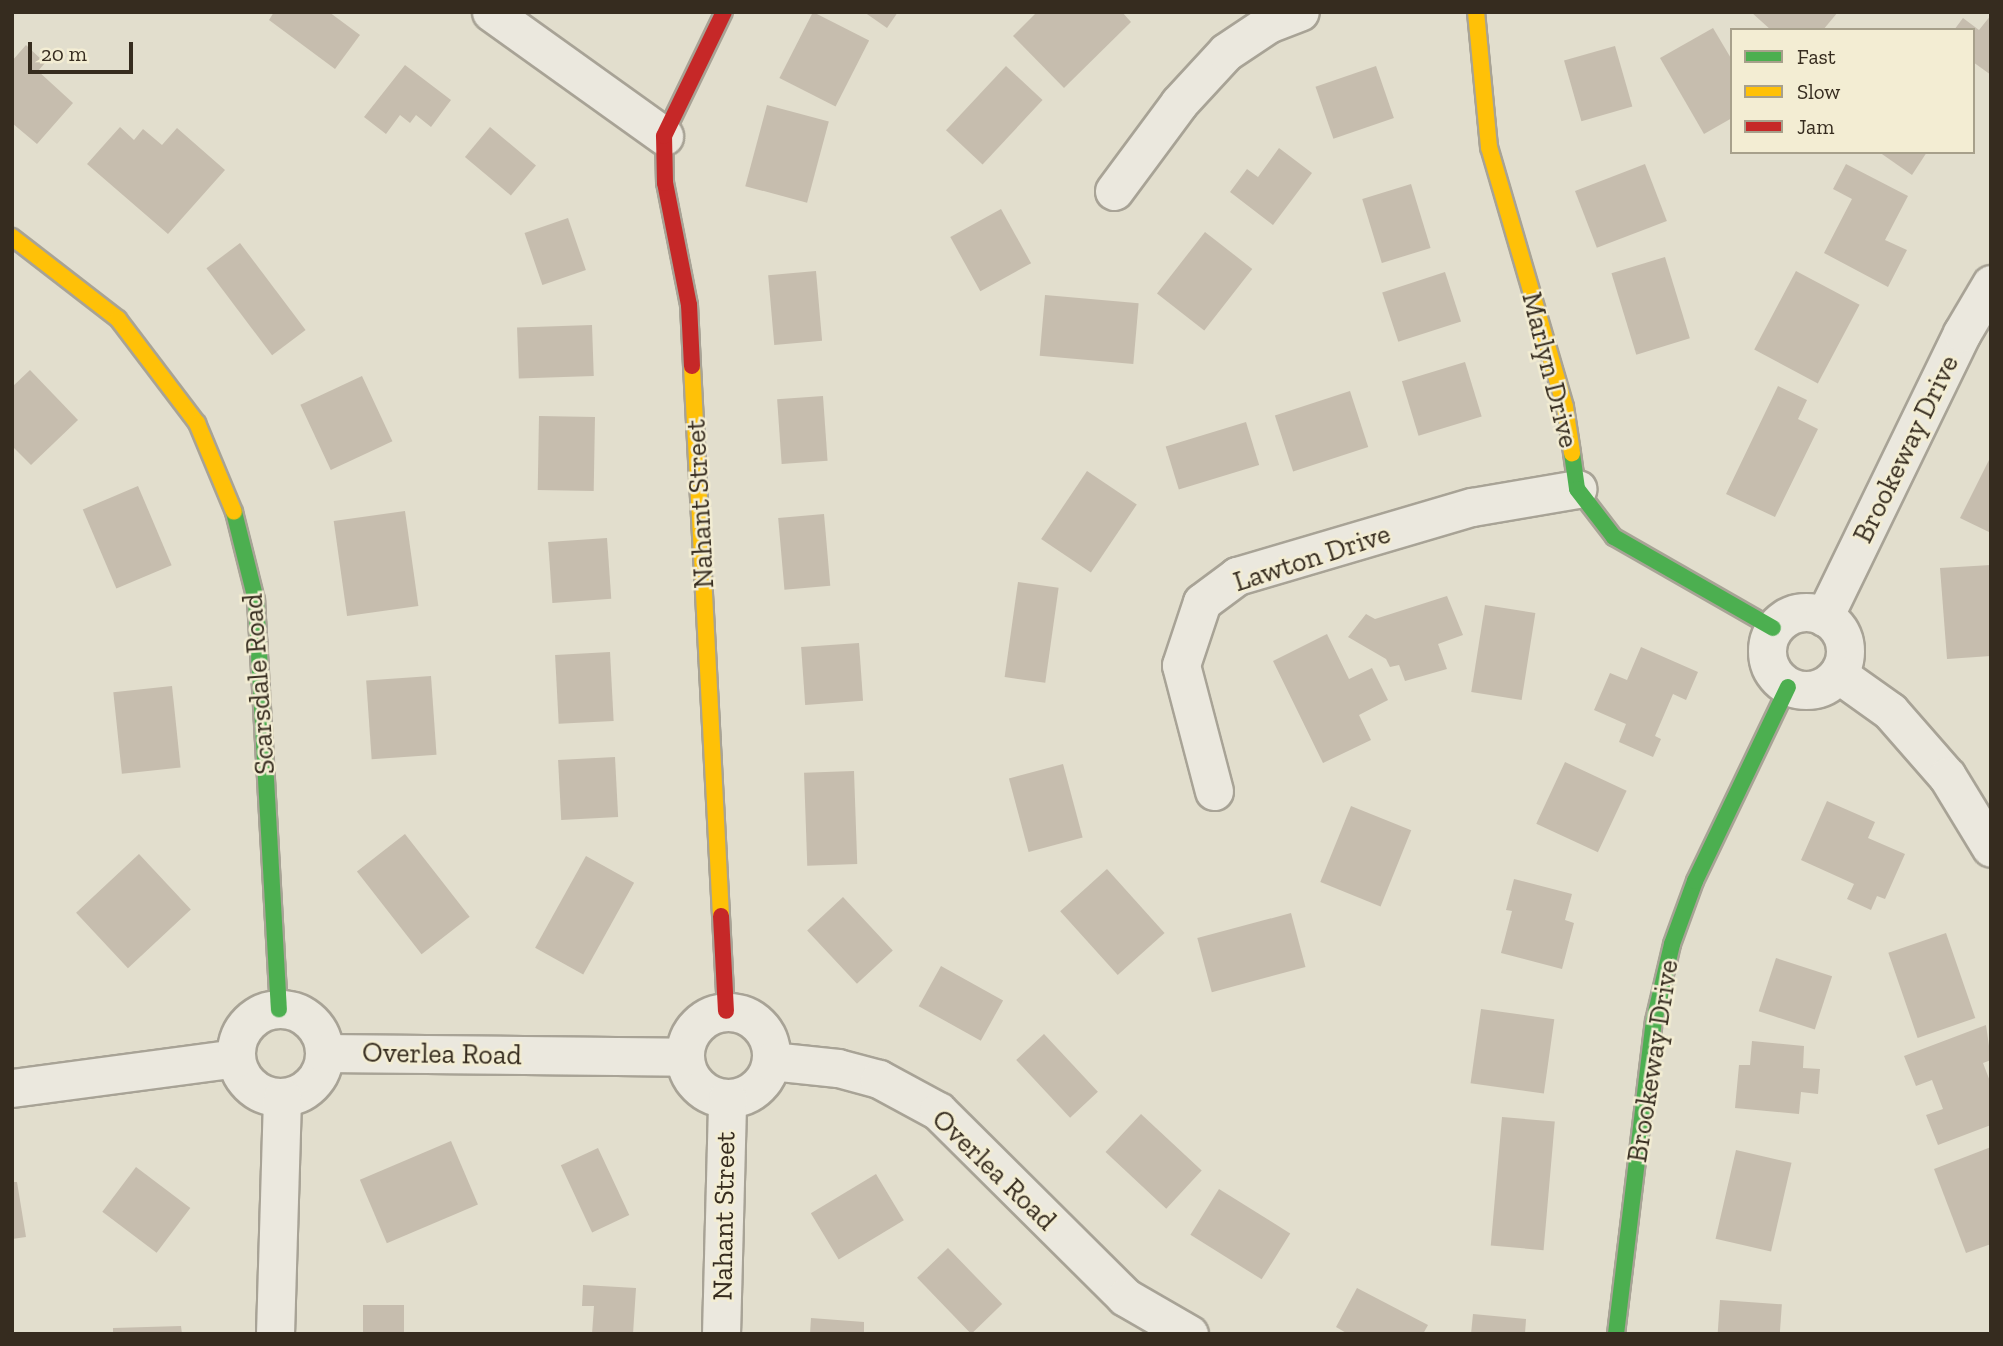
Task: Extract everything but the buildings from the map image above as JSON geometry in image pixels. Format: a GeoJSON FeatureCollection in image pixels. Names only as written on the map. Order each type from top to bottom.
{"type":"FeatureCollection","features":[{"type":"Feature","properties":{"kind":"street"},"geometry":{"type":"LineString","coordinates":[[491,12],[664,136]]}},
{"type":"Feature","properties":{"kind":"street","name":"Nahant Street"},"geometry":{"type":"LineString","coordinates":[[724,12],[664,136],[665,183],[690,304],[726,1011]]}},
{"type":"Feature","properties":{"kind":"street"},"geometry":{"type":"LineString","coordinates":[[1114,191],[1179,103],[1226,52],[1268,24],[1300,12]]}},
{"type":"Feature","properties":{"kind":"street","name":"Marlyn Drive"},"geometry":{"type":"LineString","coordinates":[[1476,12],[1489,147],[1565,407],[1577,489],[1614,537],[1773,628]]}},
{"type":"Feature","properties":{"kind":"street","name":"Scarsdale Road"},"geometry":{"type":"LineString","coordinates":[[12,237],[118,319],[197,423],[230,497],[256,600],[279,1009]]}},
{"type":"Feature","properties":{"kind":"street","name":"Brookeway Drive"},"geometry":{"type":"LineString","coordinates":[[1824,617],[1962,334],[1991,284]]}},
{"type":"Feature","properties":{"kind":"street","name":"Lawton Drive"},"geometry":{"type":"LineString","coordinates":[[1214,791],[1181,666],[1202,602],[1237,576],[1472,507],[1577,489]]}},
{"type":"Feature","properties":{"kind":"street"},"geometry":{"type":"LineString","coordinates":[[1802,612],[1824,617],[1835,625],[1845,649],[1838,674],[1821,688],[1788,687],[1777,678],[1766,654],[1773,628],[1802,612]]}},
{"type":"Feature","properties":{"kind":"street"},"geometry":{"type":"LineString","coordinates":[[1838,674],[1890,711],[1947,776],[1991,848]]}},
{"type":"Feature","properties":{"kind":"street","name":"Brookeway Drive"},"geometry":{"type":"LineString","coordinates":[[1616,1334],[1654,1021],[1672,944],[1695,881],[1788,687]]}},
{"type":"Feature","properties":{"kind":"street"},"geometry":{"type":"LineString","coordinates":[[279,1009],[293,1011],[311,1022],[322,1039],[324,1053],[317,1078],[307,1088],[282,1097],[269,1096],[247,1082],[236,1058],[243,1030],[265,1011],[279,1009]]}},
{"type":"Feature","properties":{"kind":"street"},"geometry":{"type":"LineString","coordinates":[[726,1011],[750,1017],[760,1025],[768,1036],[771,1061],[761,1084],[751,1092],[727,1098],[715,1096],[694,1081],[685,1057],[691,1031],[706,1017],[726,1011]]}},
{"type":"Feature","properties":{"kind":"street","name":"Overlea Road"},"geometry":{"type":"LineString","coordinates":[[324,1053],[685,1057]]}},
{"type":"Feature","properties":{"kind":"street"},"geometry":{"type":"LineString","coordinates":[[12,1088],[236,1058]]}},
{"type":"Feature","properties":{"kind":"street","name":"Overlea Road"},"geometry":{"type":"LineString","coordinates":[[771,1061],[838,1068],[879,1079],[938,1111],[1125,1297],[1189,1334]]}},
{"type":"Feature","properties":{"kind":"street"},"geometry":{"type":"LineString","coordinates":[[275,1334],[282,1097]]}},
{"type":"Feature","properties":{"kind":"street","name":"Nahant Street"},"geometry":{"type":"LineString","coordinates":[[721,1334],[727,1098]]}},
{"type":"Feature","properties":{"kind":"traffic: fast"},"geometry":{"type":"LineString","coordinates":[[1572,453],[1577,489],[1614,537],[1773,628]]}},
{"type":"Feature","properties":{"kind":"traffic: fast"},"geometry":{"type":"LineString","coordinates":[[234,512],[256,600],[279,1009]]}},
{"type":"Feature","properties":{"kind":"traffic: fast"},"geometry":{"type":"LineString","coordinates":[[1616,1334],[1654,1021],[1672,944],[1695,881],[1788,687]]}},
{"type":"Feature","properties":{"kind":"traffic: slow"},"geometry":{"type":"LineString","coordinates":[[1476,12],[1489,147],[1565,407],[1572,453]]}},
{"type":"Feature","properties":{"kind":"traffic: slow"},"geometry":{"type":"LineString","coordinates":[[12,237],[118,319],[197,423],[234,512]]}},
{"type":"Feature","properties":{"kind":"traffic: slow"},"geometry":{"type":"LineString","coordinates":[[692,366],[721,916]]}},
{"type":"Feature","properties":{"kind":"traffic: jam"},"geometry":{"type":"LineString","coordinates":[[692,366],[689,305],[665,183],[664,136],[724,12]]}},
{"type":"Feature","properties":{"kind":"traffic: jam"},"geometry":{"type":"LineString","coordinates":[[721,916],[726,1011]]}}]}
